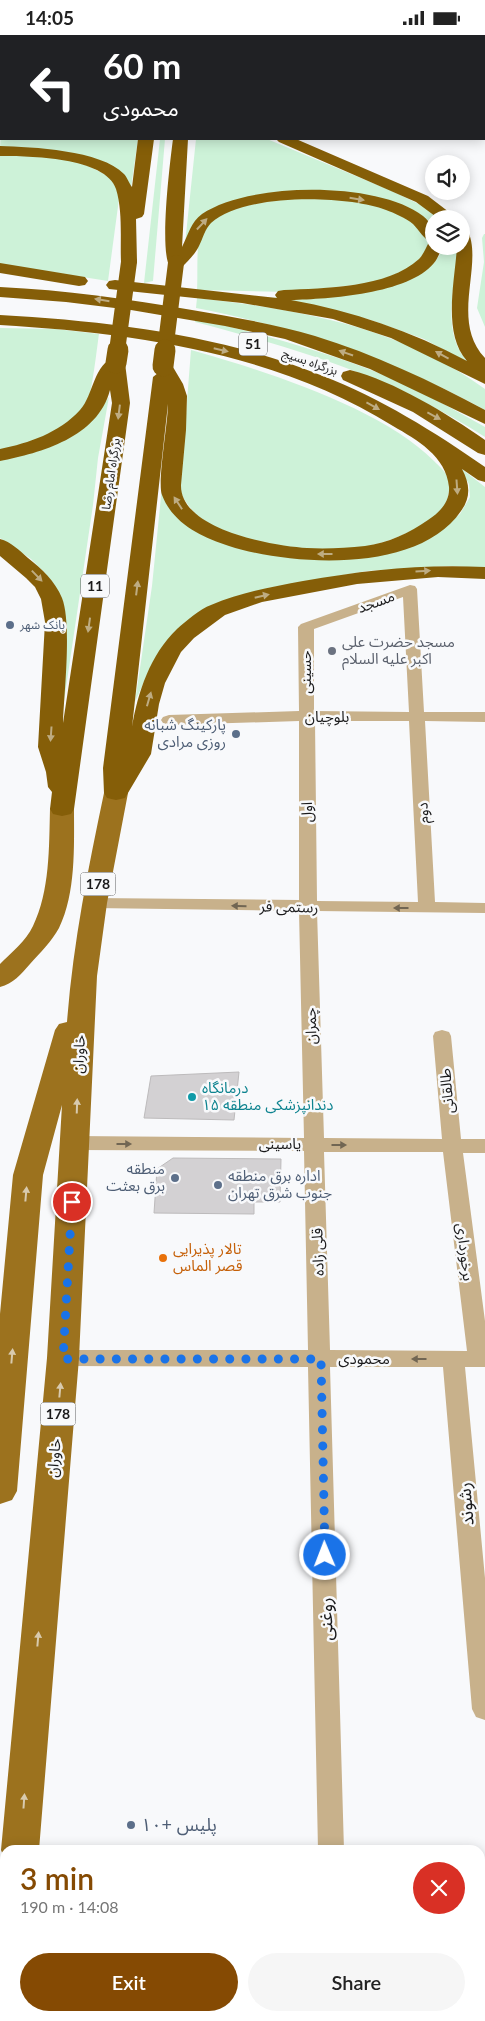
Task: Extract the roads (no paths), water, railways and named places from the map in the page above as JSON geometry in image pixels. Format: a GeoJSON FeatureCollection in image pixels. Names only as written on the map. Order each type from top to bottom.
{"type":"FeatureCollection","features":[{"type":"Feature","properties":{"kind":"highway","name":"بزرگراه امام رضا"},"geometry":{"type":"LineString","coordinates":[[62,809],[121,403],[116,363],[146,140]]}},
{"type":"Feature","properties":{"kind":"highway"},"geometry":{"type":"LineString","coordinates":[[116,793],[115,768],[176,263],[173,239],[180,140]]}},
{"type":"Feature","properties":{"kind":"highway"},"geometry":{"type":"LineString","coordinates":[[286,140],[422,199],[437,210]]}},
{"type":"Feature","properties":{"kind":"highway"},"geometry":{"type":"LineString","coordinates":[[0,151],[68,156],[95,164],[112,173],[124,187],[129,262]]}},
{"type":"Feature","properties":{"kind":"highway"},"geometry":{"type":"LineString","coordinates":[[176,263],[190,248],[196,229],[208,217],[238,205],[274,197],[327,195],[378,203],[412,215],[425,225]]}},
{"type":"Feature","properties":{"kind":"highway"},"geometry":{"type":"LineString","coordinates":[[207,295],[295,295],[370,286],[397,279],[426,263],[430,255]]}},
{"type":"Feature","properties":{"kind":"highway"},"geometry":{"type":"LineString","coordinates":[[466,255],[465,276],[460,304],[460,327],[470,353],[485,369]]}},
{"type":"Feature","properties":{"kind":"highway"},"geometry":{"type":"LineString","coordinates":[[0,267],[88,282]]}},
{"type":"Feature","properties":{"kind":"highway"},"geometry":{"type":"LineString","coordinates":[[0,276],[88,282],[307,308],[368,324],[426,346],[485,378]]}},
{"type":"Feature","properties":{"kind":"highway","name":"بزرگراه بسیج"},"geometry":{"type":"LineString","coordinates":[[0,292],[97,299],[254,326],[306,340],[388,370],[431,389],[485,418]]}},
{"type":"Feature","properties":{"kind":"highway","name":"بزرگراه بسیج"},"geometry":{"type":"LineString","coordinates":[[0,306],[97,313],[240,340],[280,351],[336,370],[392,394],[440,419],[485,449]]}},
{"type":"Feature","properties":{"kind":"highway"},"geometry":{"type":"LineString","coordinates":[[0,320],[87,326],[226,351],[293,372],[355,396],[485,476]]}},
{"type":"Feature","properties":{"kind":"highway"},"geometry":{"type":"LineString","coordinates":[[0,325],[87,326]]}},
{"type":"Feature","properties":{"kind":"highway"},"geometry":{"type":"LineString","coordinates":[[0,455],[53,439],[84,420],[101,394],[104,379],[116,363]]}},
{"type":"Feature","properties":{"kind":"highway"},"geometry":{"type":"LineString","coordinates":[[163,366],[177,390],[177,420],[171,492],[185,514],[197,523],[212,532],[255,547],[296,554],[340,554],[378,549],[423,534],[448,515],[457,503],[460,489],[456,476],[436,445]]}},
{"type":"Feature","properties":{"kind":"highway"},"geometry":{"type":"LineString","coordinates":[[0,545],[34,573],[44,584],[52,599],[56,622],[50,747],[58,772],[62,809]]}},
{"type":"Feature","properties":{"kind":"highway"},"geometry":{"type":"LineString","coordinates":[[116,793],[139,753],[147,704],[154,683],[167,656],[186,633],[217,610],[258,596],[357,578],[438,571],[485,573]]}},
{"type":"Feature","properties":{"kind":"main road"},"geometry":{"type":"LineString","coordinates":[[293,140],[307,149]]}},
{"type":"Feature","properties":{"kind":"main road","name":"خاوران"},"geometry":{"type":"LineString","coordinates":[[20,1845],[63,1359],[84,976],[94,903],[116,793]]}},
{"type":"Feature","properties":{"kind":"main road","name":"178"},"geometry":{"type":"LineString","coordinates":[[0,979],[46,928],[60,862],[62,809]]}},
{"type":"Feature","properties":{"kind":"main road","name":"خاوران"},"geometry":{"type":"LineString","coordinates":[[0,1491],[28,1175],[84,976]]}},
{"type":"Feature","properties":{"kind":"street","name":"مسجد"},"geometry":{"type":"LineString","coordinates":[[306,627],[410,589],[418,717]]}},
{"type":"Feature","properties":{"kind":"street","name":"حسینی"},"geometry":{"type":"LineString","coordinates":[[306,627],[306,716]]}},
{"type":"Feature","properties":{"kind":"street","name":"بلوچیان"},"geometry":{"type":"LineString","coordinates":[[169,720],[306,716],[485,717]]}},
{"type":"Feature","properties":{"kind":"street","name":"اول"},"geometry":{"type":"LineString","coordinates":[[306,716],[308,907]]}},
{"type":"Feature","properties":{"kind":"street","name":"دوم"},"geometry":{"type":"LineString","coordinates":[[418,717],[427,908]]}},
{"type":"Feature","properties":{"kind":"street","name":"رستمی فر"},"geometry":{"type":"LineString","coordinates":[[94,903],[485,908]]}},
{"type":"Feature","properties":{"kind":"street","name":"چمران"},"geometry":{"type":"LineString","coordinates":[[308,907],[314,1145]]}},
{"type":"Feature","properties":{"kind":"street","name":"طالقانی"},"geometry":{"type":"LineString","coordinates":[[442,1036],[452,1145]]}},
{"type":"Feature","properties":{"kind":"street","name":"یاسینی"},"geometry":{"type":"LineString","coordinates":[[75,1143],[485,1146]]}},
{"type":"Feature","properties":{"kind":"street","name":"قلی زاده"},"geometry":{"type":"LineString","coordinates":[[314,1145],[321,1359]]}},
{"type":"Feature","properties":{"kind":"street","name":"برخورداری"},"geometry":{"type":"LineString","coordinates":[[452,1145],[482,1359]]}},
{"type":"Feature","properties":{"kind":"street","name":"محمودی"},"geometry":{"type":"LineString","coordinates":[[63,1359],[482,1359]]}},
{"type":"Feature","properties":{"kind":"street","name":"روغنی"},"geometry":{"type":"LineString","coordinates":[[321,1359],[332,1845]]}},
{"type":"Feature","properties":{"kind":"street","name":"رشوند"},"geometry":{"type":"LineString","coordinates":[[453,1359],[485,1709]]}},
{"type":"Feature","properties":{"kind":"place","name":"بانک شهر"},"geometry":{"type":"Point","coordinates":[10,625]}},
{"type":"Feature","properties":{"kind":"place","name":"مسجد حضرت علی اکبر علیه السلام"},"geometry":{"type":"Point","coordinates":[332,651]}},
{"type":"Feature","properties":{"kind":"place","name":"پارکینگ شبانه روزی مرادی"},"geometry":{"type":"Point","coordinates":[236,734]}},
{"type":"Feature","properties":{"kind":"place","name":"درمانگاه دندانپزشکی منطقه ۱۵"},"geometry":{"type":"Point","coordinates":[192,1097]}},
{"type":"Feature","properties":{"kind":"place","name":"منطقه برق بعثت"},"geometry":{"type":"Point","coordinates":[175,1178]}},
{"type":"Feature","properties":{"kind":"place","name":"اداره برق منطقه جنوب شرق تهران"},"geometry":{"type":"Point","coordinates":[218,1185]}},
{"type":"Feature","properties":{"kind":"place","name":"تالار پذیرایی قصر الماس"},"geometry":{"type":"Point","coordinates":[163,1258]}},
{"type":"Feature","properties":{"kind":"place","name":"پلیس +۱۰"},"geometry":{"type":"Point","coordinates":[131,1825]}}]}
